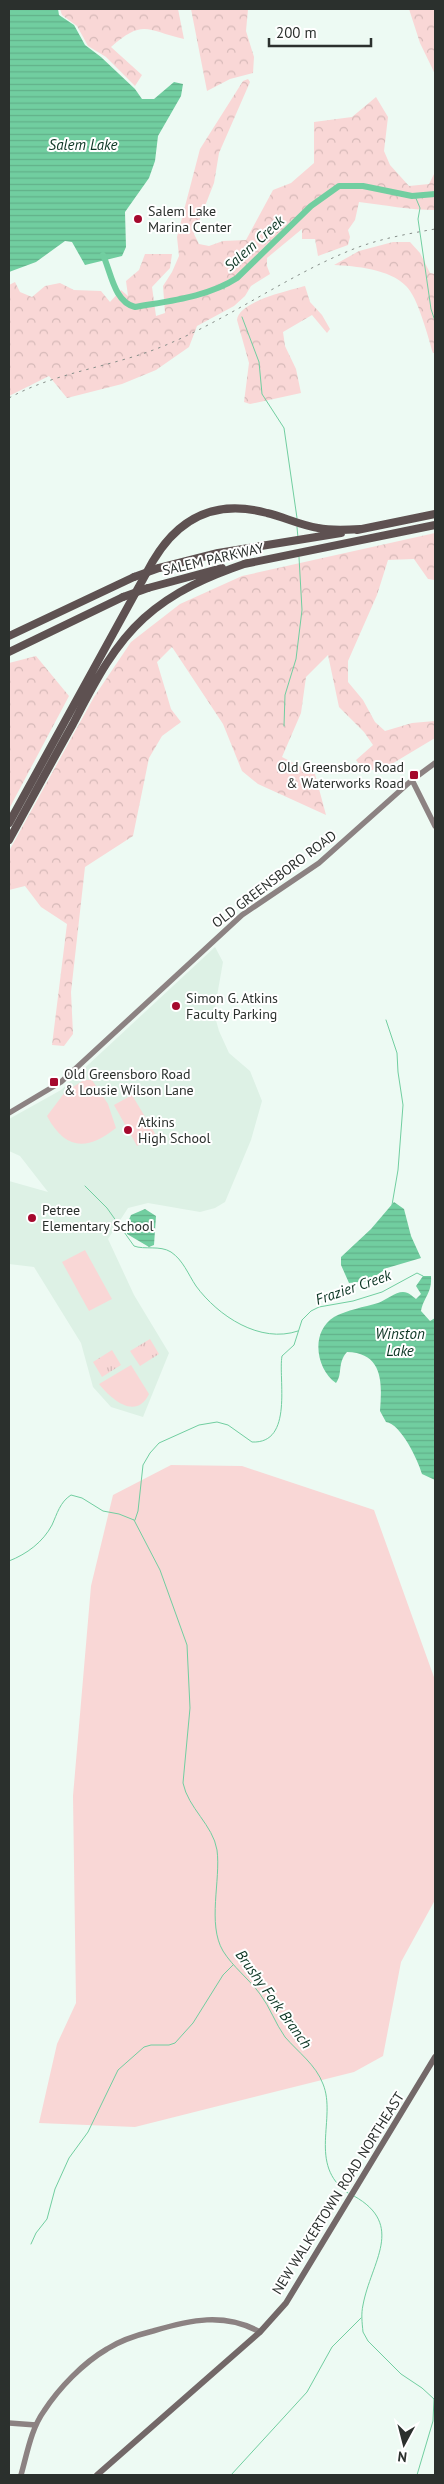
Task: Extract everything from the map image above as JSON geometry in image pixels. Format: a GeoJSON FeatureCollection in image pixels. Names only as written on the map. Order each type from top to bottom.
{"type":"FeatureCollection","features":[{"type":"Feature","properties":{"kind":"highway"},"geometry":{"type":"LineString","coordinates":[[9,840],[158,553],[175,531],[190,520],[213,511],[237,508],[261,511],[318,528],[360,529]]}},
{"type":"Feature","properties":{"kind":"highway","name":"SALEM PARKWAY"},"geometry":{"type":"LineString","coordinates":[[9,636],[134,577],[159,568],[218,553],[320,538],[435,514]]}},
{"type":"Feature","properties":{"kind":"highway","name":"SALEM PARKWAY"},"geometry":{"type":"LineString","coordinates":[[9,652],[123,597],[148,588],[207,571],[435,525]]}},
{"type":"Feature","properties":{"kind":"highway"},"geometry":{"type":"LineString","coordinates":[[9,823],[83,697],[114,653],[145,617],[190,585],[247,563]]}},
{"type":"Feature","properties":{"kind":"main road","name":"NEW WALKERTOWN ROAD NORTHEAST"},"geometry":{"type":"LineString","coordinates":[[97,2475],[260,2332],[286,2303],[435,2057]]}},
{"type":"Feature","properties":{"kind":"street","name":"OLD GREENSBORO ROAD"},"geometry":{"type":"LineString","coordinates":[[9,1113],[61,1082],[242,915],[319,863],[412,780],[435,763]]}},
{"type":"Feature","properties":{"kind":"street"},"geometry":{"type":"LineString","coordinates":[[412,780],[435,826]]}},
{"type":"Feature","properties":{"kind":"street"},"geometry":{"type":"LineString","coordinates":[[21,2475],[36,2426],[49,2404],[68,2383],[105,2350],[125,2340],[177,2324],[205,2319],[230,2321],[260,2332]]}},
{"type":"Feature","properties":{"kind":"street"},"geometry":{"type":"LineString","coordinates":[[9,2423],[36,2426]]}},
{"type":"Feature","properties":{"kind":"shaded area"},"geometry":{"type":"Polygon","coordinates":[[[215,947],[223,962],[214,1013],[219,1031],[229,1053],[250,1071],[262,1101],[251,1140],[225,1202],[215,1208],[200,1212],[148,1203],[128,1208],[108,1239],[134,1295],[169,1353],[143,1417],[111,1407],[93,1387],[81,1343],[34,1267],[9,1264],[9,1181],[48,1192],[20,1156],[9,1151],[9,1119],[61,1090],[215,947]]]}},
{"type":"Feature","properties":{"kind":"green space"},"geometry":{"type":"Polygon","coordinates":[[[60,9],[178,9],[184,39],[146,29],[131,32],[111,47],[142,75],[135,86],[106,57],[88,46],[77,26],[62,15],[60,9]]]}},
{"type":"Feature","properties":{"kind":"green space"},"geometry":{"type":"Polygon","coordinates":[[[191,9],[248,9],[246,31],[254,57],[253,73],[230,79],[207,91],[191,9]]]}},
{"type":"Feature","properties":{"kind":"green space"},"geometry":{"type":"Polygon","coordinates":[[[409,9],[435,9],[435,74],[420,43],[409,9]]]}},
{"type":"Feature","properties":{"kind":"green space"},"geometry":{"type":"Polygon","coordinates":[[[248,79],[250,82],[219,153],[214,183],[194,234],[199,244],[209,246],[223,241],[246,240],[273,190],[291,183],[314,163],[314,122],[352,117],[376,97],[388,117],[384,151],[390,165],[409,186],[429,184],[435,172],[435,210],[359,202],[355,220],[348,230],[350,237],[348,245],[318,256],[315,239],[302,239],[302,229],[267,258],[270,274],[251,286],[245,296],[234,306],[197,326],[189,347],[156,370],[122,384],[67,398],[49,376],[9,396],[9,285],[15,282],[20,292],[32,297],[45,286],[60,283],[74,290],[101,291],[110,302],[121,290],[128,296],[126,281],[139,270],[145,254],[172,254],[170,268],[152,287],[156,316],[165,313],[163,286],[179,256],[177,237],[200,149],[243,81],[248,79]]]}},
{"type":"Feature","properties":{"kind":"green space"},"geometry":{"type":"Polygon","coordinates":[[[393,242],[410,242],[420,253],[430,273],[435,274],[435,353],[433,353],[415,299],[406,286],[399,280],[382,272],[334,265],[359,251],[393,242]]]}},
{"type":"Feature","properties":{"kind":"green space"},"geometry":{"type":"Polygon","coordinates":[[[305,286],[310,302],[322,315],[330,329],[327,333],[312,315],[283,332],[285,346],[296,369],[301,393],[250,404],[244,402],[249,363],[237,320],[240,313],[255,302],[305,286]]]}},
{"type":"Feature","properties":{"kind":"green space"},"geometry":{"type":"Polygon","coordinates":[[[435,533],[435,580],[428,579],[414,559],[388,560],[377,595],[348,661],[348,682],[363,700],[375,722],[385,731],[412,723],[435,721],[435,738],[390,765],[365,772],[356,760],[373,745],[364,732],[339,707],[328,655],[306,677],[301,713],[282,757],[315,774],[326,815],[258,784],[242,771],[223,724],[172,647],[157,662],[171,709],[181,722],[162,736],[149,758],[133,836],[85,867],[71,992],[73,1034],[64,1046],[52,1045],[67,924],[41,907],[25,886],[9,890],[9,851],[94,697],[131,642],[180,604],[242,576],[435,533]]]}},
{"type":"Feature","properties":{"kind":"green space"},"geometry":{"type":"Polygon","coordinates":[[[36,656],[69,696],[9,809],[9,663],[36,656]]]}},
{"type":"Feature","properties":{"kind":"green space"},"geometry":{"type":"Polygon","coordinates":[[[84,1080],[92,1080],[108,1104],[116,1128],[96,1141],[77,1143],[69,1141],[61,1135],[47,1116],[65,1092],[84,1080]]]}},
{"type":"Feature","properties":{"kind":"green space"},"geometry":{"type":"Polygon","coordinates":[[[132,1095],[156,1135],[137,1146],[114,1105],[132,1095]]]}},
{"type":"Feature","properties":{"kind":"green space"},"geometry":{"type":"Polygon","coordinates":[[[85,1250],[112,1299],[89,1311],[62,1262],[85,1250]]]}},
{"type":"Feature","properties":{"kind":"green space"},"geometry":{"type":"Polygon","coordinates":[[[150,1339],[159,1354],[140,1366],[130,1351],[150,1339]]]}},
{"type":"Feature","properties":{"kind":"green space"},"geometry":{"type":"Polygon","coordinates":[[[112,1350],[121,1365],[102,1377],[93,1362],[112,1350]]]}},
{"type":"Feature","properties":{"kind":"green space"},"geometry":{"type":"Polygon","coordinates":[[[131,1365],[149,1394],[144,1402],[131,1407],[110,1396],[99,1384],[131,1365]]]}},
{"type":"Feature","properties":{"kind":"green space"},"geometry":{"type":"Polygon","coordinates":[[[171,1465],[242,1466],[374,1510],[435,1680],[435,1900],[401,1962],[383,2056],[354,2072],[135,2127],[39,2123],[57,2044],[76,2003],[73,1796],[91,1586],[113,1495],[171,1465]]]}},
{"type":"Feature","properties":{"kind":"water","name":"Salem Lake"},"geometry":{"type":"Polygon","coordinates":[[[9,9],[58,9],[59,15],[74,25],[85,45],[101,57],[135,89],[142,99],[154,99],[174,82],[183,84],[181,96],[158,136],[155,161],[149,178],[125,212],[126,247],[122,256],[85,265],[72,242],[65,241],[36,262],[9,272],[9,9]]]}},
{"type":"Feature","properties":{"kind":"water"},"geometry":{"type":"Polygon","coordinates":[[[394,1202],[404,1209],[411,1236],[421,1258],[387,1268],[368,1281],[349,1283],[341,1265],[341,1257],[371,1229],[394,1202]]]}},
{"type":"Feature","properties":{"kind":"water"},"geometry":{"type":"Polygon","coordinates":[[[145,1209],[156,1216],[154,1245],[149,1247],[127,1234],[127,1224],[131,1215],[145,1209]]]}},
{"type":"Feature","properties":{"kind":"water","name":"Winston Lake"},"geometry":{"type":"Polygon","coordinates":[[[423,1276],[431,1276],[431,1282],[421,1311],[430,1321],[435,1318],[435,1480],[422,1474],[413,1452],[403,1436],[392,1424],[386,1422],[380,1411],[380,1381],[374,1364],[368,1358],[359,1354],[347,1352],[342,1360],[336,1383],[324,1369],[318,1350],[321,1332],[334,1317],[378,1303],[400,1292],[410,1294],[416,1299],[421,1294],[416,1286],[423,1276]]]}},
{"type":"Feature","properties":{"kind":"waterway","name":"Salem Creek"},"geometry":{"type":"LineString","coordinates":[[103,255],[114,286],[122,299],[128,304],[135,307],[174,300],[213,290],[237,278],[311,206],[339,186],[363,186],[412,196],[435,194]]}},
{"type":"Feature","properties":{"kind":"waterway"},"geometry":{"type":"LineString","coordinates":[[415,196],[420,208],[418,219],[431,309],[435,321]]}},
{"type":"Feature","properties":{"kind":"waterway"},"geometry":{"type":"LineString","coordinates":[[242,317],[259,362],[262,394],[284,428],[297,518]]}},
{"type":"Feature","properties":{"kind":"waterway"},"geometry":{"type":"LineString","coordinates":[[297,527],[298,538]]}},
{"type":"Feature","properties":{"kind":"waterway"},"geometry":{"type":"LineString","coordinates":[[284,726],[285,695],[296,659],[302,610],[299,557]]}},
{"type":"Feature","properties":{"kind":"waterway"},"geometry":{"type":"LineString","coordinates":[[386,1020],[397,1053],[403,1105],[398,1170],[392,1205]]}},
{"type":"Feature","properties":{"kind":"waterway"},"geometry":{"type":"LineString","coordinates":[[85,1186],[107,1208],[134,1246],[167,1250],[175,1255],[205,1297],[228,1317],[241,1325],[269,1334],[284,1334],[298,1331]]}},
{"type":"Feature","properties":{"kind":"waterway","name":"Frazier Creek"},"geometry":{"type":"LineString","coordinates":[[135,1520],[138,1511],[143,1465],[159,1443],[199,1425],[217,1422],[228,1425],[252,1442],[265,1440],[274,1432],[279,1421],[281,1408],[282,1356],[294,1345],[302,1320],[311,1311],[319,1307],[353,1301],[382,1292],[417,1273],[423,1276]]}},
{"type":"Feature","properties":{"kind":"waterway","name":"Frazier Creek"},"geometry":{"type":"LineString","coordinates":[[9,1561],[22,1555],[39,1542],[52,1525],[61,1505],[71,1495],[82,1498],[103,1511],[119,1514],[134,1520]]}},
{"type":"Feature","properties":{"kind":"waterway","name":"Brushy Fork Branch"},"geometry":{"type":"LineString","coordinates":[[134,1520],[160,1570],[187,1645],[190,1708],[183,1783],[190,1800],[215,1841],[218,1862],[215,1915],[218,1940],[227,1957],[264,1999],[285,2037],[320,2077],[326,2097],[325,2141],[329,2169],[336,2182],[348,2193]]}},
{"type":"Feature","properties":{"kind":"waterway"},"geometry":{"type":"LineString","coordinates":[[31,2244],[36,2233],[47,2219],[55,2189],[69,2158],[88,2132],[118,2070],[144,2047],[175,2043],[193,2023],[223,1975],[233,1965]]}},
{"type":"Feature","properties":{"kind":"waterway","name":"Brushy Fork Branch"},"geometry":{"type":"LineString","coordinates":[[354,2196],[370,2207],[378,2219],[382,2232],[381,2245],[363,2305],[363,2332],[368,2341],[401,2374],[422,2388],[434,2399],[433,2421],[417,2475]]}},
{"type":"Feature","properties":{"kind":"waterway"},"geometry":{"type":"LineString","coordinates":[[231,2475],[307,2392],[332,2347],[361,2318]]}},
{"type":"Feature","properties":{"kind":"railway"},"geometry":{"type":"LineString","coordinates":[[9,398],[47,381],[126,359],[166,345],[213,322],[327,260],[361,246],[435,229]]}},
{"type":"Feature","properties":{"kind":"place","name":"Salem Lake Marina Center"},"geometry":{"type":"Point","coordinates":[138,219]}},
{"type":"Feature","properties":{"kind":"place","name":"Old Greensboro Road & Waterworks Road"},"geometry":{"type":"Point","coordinates":[414,775]}},
{"type":"Feature","properties":{"kind":"place","name":"Simon G. Atkins Faculty Parking"},"geometry":{"type":"Point","coordinates":[176,1006]}},
{"type":"Feature","properties":{"kind":"place","name":"Old Greensboro Road & Lousie Wilson Lane"},"geometry":{"type":"Point","coordinates":[54,1082]}},
{"type":"Feature","properties":{"kind":"place","name":"Atkins High School"},"geometry":{"type":"Point","coordinates":[128,1130]}},
{"type":"Feature","properties":{"kind":"place","name":"Petree Elementary School"},"geometry":{"type":"Point","coordinates":[32,1218]}}]}
